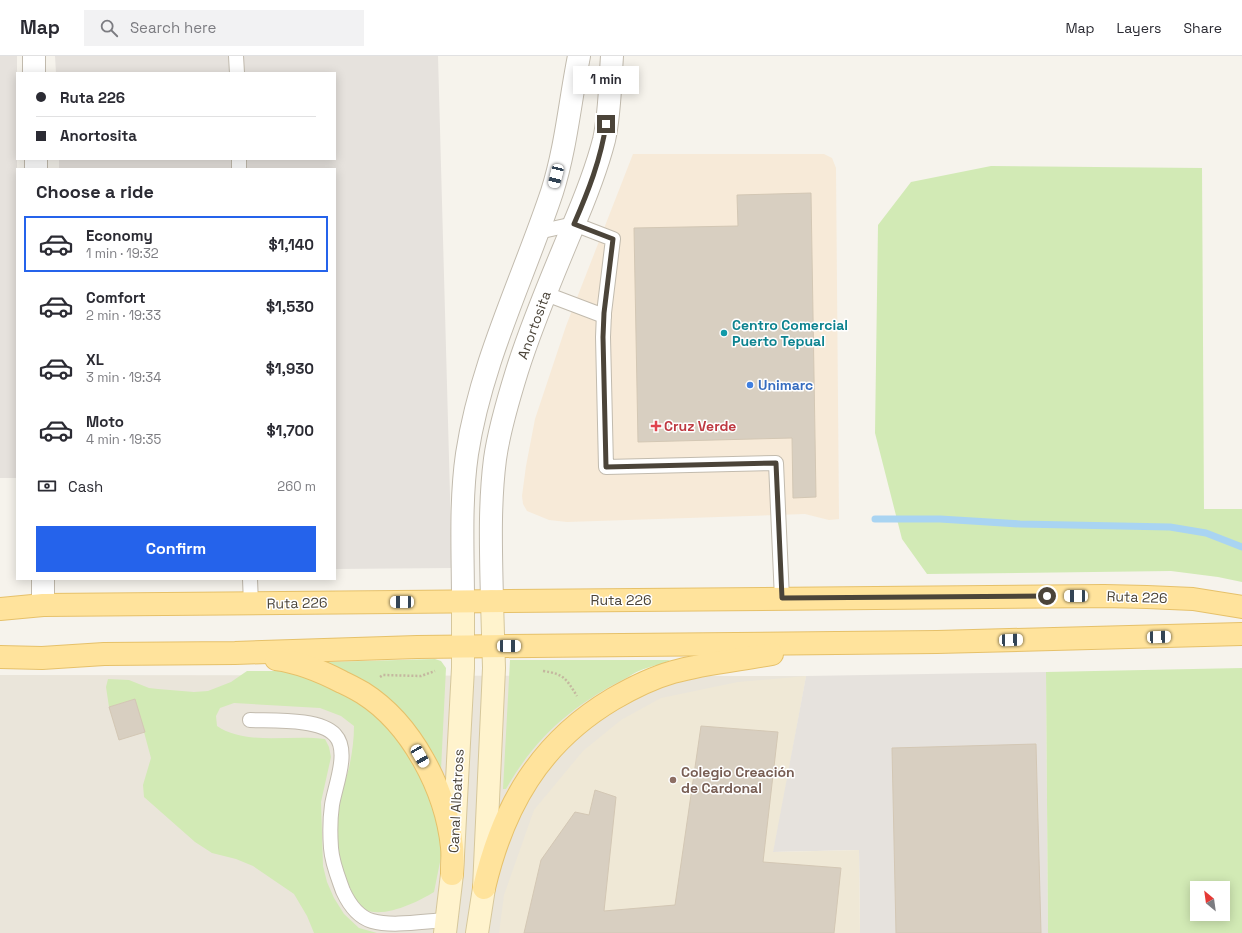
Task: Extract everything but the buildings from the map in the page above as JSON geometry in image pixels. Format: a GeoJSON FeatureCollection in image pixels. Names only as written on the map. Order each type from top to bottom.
{"type":"FeatureCollection","features":[{"type":"Feature","properties":{"kind":"main road","name":"Ruta 226"},"geometry":{"type":"LineString","coordinates":[[0,609],[43,606],[782,598],[1147,596],[1193,599],[1242,606]]}},
{"type":"Feature","properties":{"kind":"main road"},"geometry":{"type":"LineString","coordinates":[[0,657],[42,658],[104,654],[235,653],[417,647],[937,642],[1242,634]]}},
{"type":"Feature","properties":{"kind":"main road"},"geometry":{"type":"LineString","coordinates":[[484,888],[490,859],[500,832],[528,779],[556,744],[588,715],[630,690],[673,672],[830,643]]}},
{"type":"Feature","properties":{"kind":"main road"},"geometry":{"type":"LineString","coordinates":[[235,653],[292,661],[334,678],[364,694],[384,710],[401,728],[413,744],[439,793],[446,814],[452,847],[452,874]]}},
{"type":"Feature","properties":{"kind":"street"},"geometry":{"type":"LineString","coordinates":[[34,56],[34,72]]}},
{"type":"Feature","properties":{"kind":"street","name":"Anortosita"},"geometry":{"type":"LineString","coordinates":[[463,602],[464,494],[467,454],[477,408],[490,363],[506,315],[552,191],[563,147],[579,56]]}},
{"type":"Feature","properties":{"kind":"street","name":"Anortosita"},"geometry":{"type":"LineString","coordinates":[[492,601],[492,518],[496,459],[505,414],[517,371],[533,325],[596,167],[604,139],[609,109],[612,56]]}},
{"type":"Feature","properties":{"kind":"street"},"geometry":{"type":"LineString","coordinates":[[43,580],[43,606]]}},
{"type":"Feature","properties":{"kind":"street"},"geometry":{"type":"LineString","coordinates":[[477,933],[484,888],[494,668],[492,601]]}},
{"type":"Feature","properties":{"kind":"street","name":"Canal Albatross"},"geometry":{"type":"LineString","coordinates":[[446,926],[452,874],[463,668],[463,602]]}},
{"type":"Feature","properties":{"kind":"lane"},"geometry":{"type":"LineString","coordinates":[[236,56],[237,72]]}},
{"type":"Feature","properties":{"kind":"lane"},"geometry":{"type":"LineString","coordinates":[[538,232],[574,224],[613,239],[603,337],[606,467],[776,463],[782,598]]}},
{"type":"Feature","properties":{"kind":"lane"},"geometry":{"type":"LineString","coordinates":[[546,294],[604,316]]}},
{"type":"Feature","properties":{"kind":"lane"},"geometry":{"type":"LineString","coordinates":[[250,580],[250,604]]}},
{"type":"Feature","properties":{"kind":"lane"},"geometry":{"type":"LineString","coordinates":[[250,720],[308,723],[323,727],[335,735],[341,747],[341,764],[332,807],[331,848],[333,863],[351,906],[359,914],[371,921],[446,926]]}},
{"type":"Feature","properties":{"kind":"path"},"geometry":{"type":"LineString","coordinates":[[364,694],[381,675],[421,676],[441,668]]}},
{"type":"Feature","properties":{"kind":"path"},"geometry":{"type":"LineString","coordinates":[[537,670],[553,672],[565,678],[588,715]]}},
{"type":"Feature","properties":{"kind":"shaded area"},"geometry":{"type":"Polygon","coordinates":[[[0,56],[17,56],[16,478],[0,478],[0,56]]]}},
{"type":"Feature","properties":{"kind":"shaded area"},"geometry":{"type":"Polygon","coordinates":[[[55,56],[438,56],[452,568],[336,569],[336,168],[59,168],[59,160],[336,160],[336,72],[56,72],[55,56]]]}},
{"type":"Feature","properties":{"kind":"shaded area"},"geometry":{"type":"Polygon","coordinates":[[[633,154],[824,154],[832,158],[836,168],[839,519],[829,520],[805,514],[567,522],[549,520],[527,511],[523,504],[522,496],[526,466],[535,419],[566,326],[633,154]]]}},
{"type":"Feature","properties":{"kind":"shaded area"},"geometry":{"type":"Polygon","coordinates":[[[1046,672],[1048,933],[860,933],[859,850],[773,852],[806,676],[1046,672]]]}},
{"type":"Feature","properties":{"kind":"shaded area"},"geometry":{"type":"Polygon","coordinates":[[[0,675],[806,676],[774,852],[860,933],[0,933],[0,675]]]}},
{"type":"Feature","properties":{"kind":"shaded area","name":"Colegio Creación de Cardonal"},"geometry":{"type":"Polygon","coordinates":[[[806,676],[773,852],[859,850],[860,933],[499,933],[504,895],[534,810],[583,751],[621,720],[661,698],[738,682],[806,676]]]}},
{"type":"Feature","properties":{"kind":"green space"},"geometry":{"type":"Polygon","coordinates":[[[991,166],[1202,168],[1204,509],[1242,509],[1242,582],[1218,577],[1171,571],[927,574],[902,539],[875,433],[878,225],[911,182],[991,166]]]}},
{"type":"Feature","properties":{"kind":"green space"},"geometry":{"type":"Polygon","coordinates":[[[435,659],[441,661],[446,668],[441,770],[410,720],[401,710],[370,686],[325,662],[435,659]]]}},
{"type":"Feature","properties":{"kind":"green space"},"geometry":{"type":"Polygon","coordinates":[[[510,660],[670,660],[635,673],[590,699],[573,711],[544,737],[530,753],[506,789],[503,789],[510,660]]]}},
{"type":"Feature","properties":{"kind":"green space"},"geometry":{"type":"Polygon","coordinates":[[[1242,668],[1242,933],[1048,933],[1046,672],[1242,668]]]}},
{"type":"Feature","properties":{"kind":"green space"},"geometry":{"type":"Polygon","coordinates":[[[247,671],[293,672],[336,685],[391,725],[420,769],[441,832],[441,857],[434,892],[401,908],[382,912],[366,910],[353,898],[348,888],[340,866],[336,836],[338,809],[350,763],[354,726],[341,716],[320,708],[234,703],[220,708],[216,716],[217,726],[242,736],[255,738],[325,739],[329,747],[331,757],[321,802],[323,866],[327,882],[334,898],[344,914],[359,928],[377,933],[314,933],[307,916],[294,894],[253,866],[236,859],[212,853],[195,842],[144,797],[143,785],[151,758],[135,699],[109,707],[106,687],[108,679],[129,680],[149,688],[194,692],[208,691],[231,682],[247,671]]]}},
{"type":"Feature","properties":{"kind":"waterway"},"geometry":{"type":"LineString","coordinates":[[875,519],[940,519],[1020,524],[1170,527],[1206,533],[1242,547]]}},
{"type":"Feature","properties":{"kind":"place","name":"Centro Comercial Puerto Tepual"},"geometry":{"type":"Point","coordinates":[724,333]}},
{"type":"Feature","properties":{"kind":"place","name":"Unimarc"},"geometry":{"type":"Point","coordinates":[750,385]}},
{"type":"Feature","properties":{"kind":"place","name":"Cruz Verde"},"geometry":{"type":"Point","coordinates":[656,426]}},
{"type":"Feature","properties":{"kind":"place","name":"Colegio Creación de Cardonal"},"geometry":{"type":"Point","coordinates":[673,780]}},
{"type":"Feature","properties":{"kind":"route"},"geometry":{"type":"LineString","coordinates":[[606,124],[604,139],[596,167],[585,199],[574,224],[613,239],[604,313],[603,337],[606,467],[776,463],[782,598],[1047,596]]}}]}
